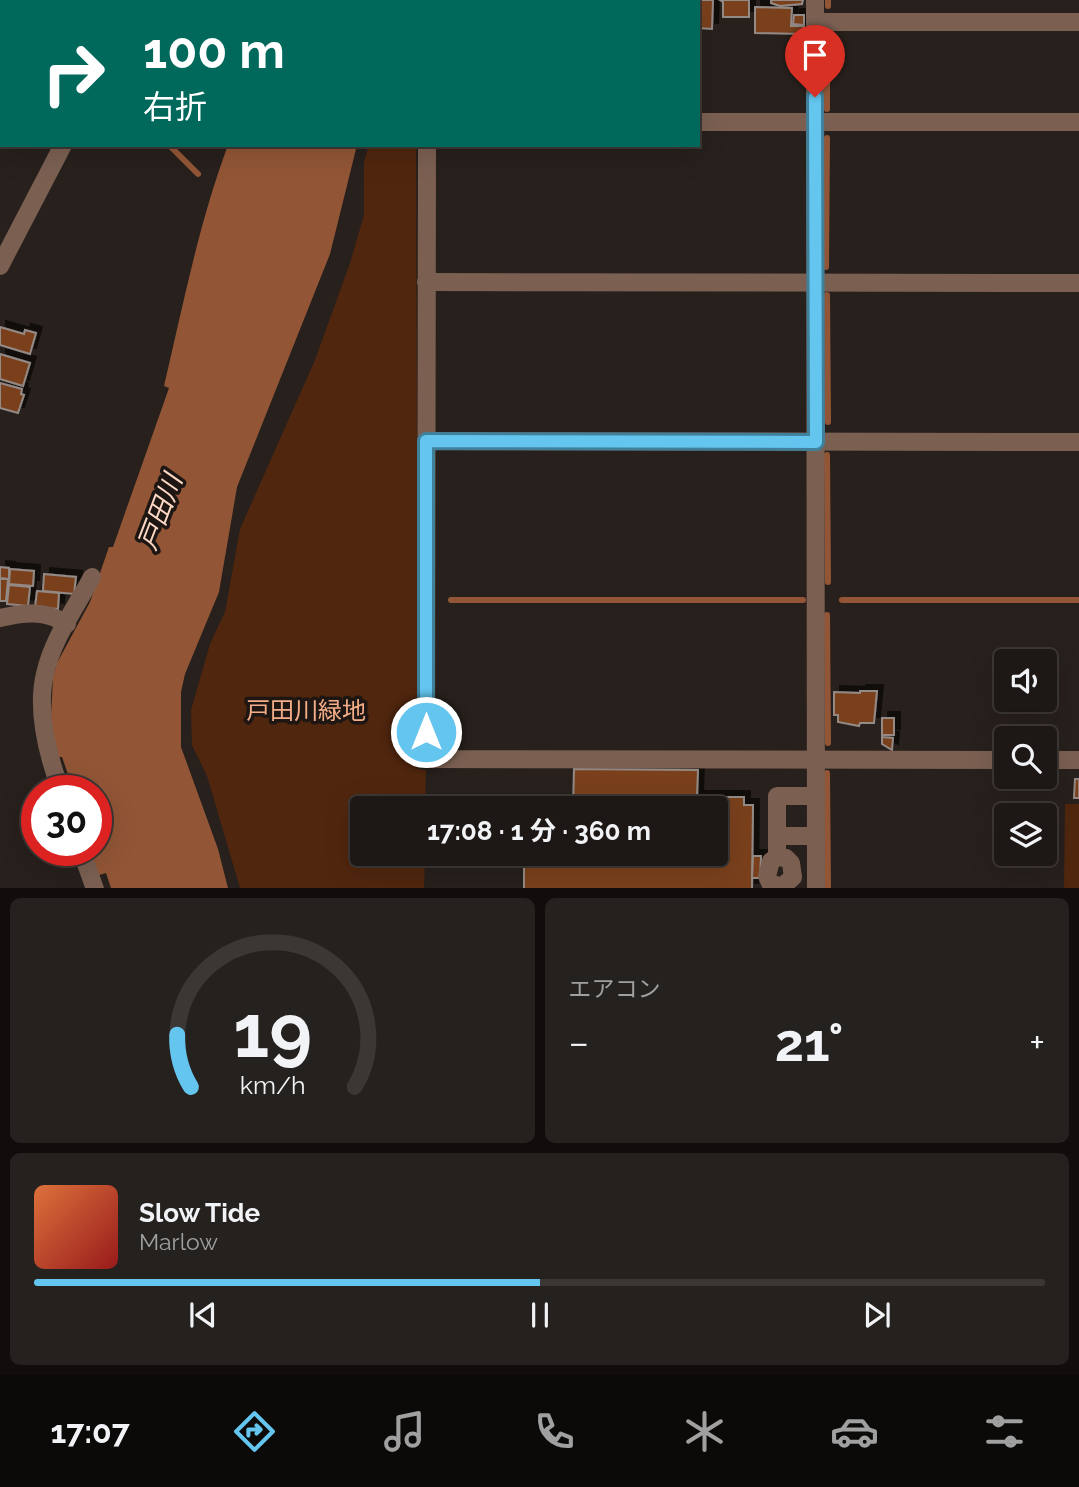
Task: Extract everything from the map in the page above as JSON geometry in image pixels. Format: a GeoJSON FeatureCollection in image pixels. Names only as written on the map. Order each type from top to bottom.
{"type":"FeatureCollection","features":[{"type":"Feature","properties":{"kind":"street"},"geometry":{"type":"LineString","coordinates":[[815,0],[816,888]]}},
{"type":"Feature","properties":{"kind":"street"},"geometry":{"type":"LineString","coordinates":[[815,22],[1079,22]]}},
{"type":"Feature","properties":{"kind":"street"},"geometry":{"type":"LineString","coordinates":[[700,122],[1079,122]]}},
{"type":"Feature","properties":{"kind":"street"},"geometry":{"type":"LineString","coordinates":[[0,266],[62,147]]}},
{"type":"Feature","properties":{"kind":"street"},"geometry":{"type":"LineString","coordinates":[[426,147],[426,759],[994,760]]}},
{"type":"Feature","properties":{"kind":"street"},"geometry":{"type":"LineString","coordinates":[[426,282],[1079,283]]}},
{"type":"Feature","properties":{"kind":"street"},"geometry":{"type":"LineString","coordinates":[[426,441],[1079,442]]}},
{"type":"Feature","properties":{"kind":"street"},"geometry":{"type":"LineString","coordinates":[[57,775],[44,726],[44,675],[92,577]]}},
{"type":"Feature","properties":{"kind":"street"},"geometry":{"type":"LineString","coordinates":[[0,618],[27,612],[52,614],[67,624]]}},
{"type":"Feature","properties":{"kind":"street"},"geometry":{"type":"LineString","coordinates":[[1057,760],[1079,760]]}},
{"type":"Feature","properties":{"kind":"street"},"geometry":{"type":"LineString","coordinates":[[777,857],[777,796],[816,796]]}},
{"type":"Feature","properties":{"kind":"street"},"geometry":{"type":"LineString","coordinates":[[777,836],[816,836]]}},
{"type":"Feature","properties":{"kind":"street"},"geometry":{"type":"LineString","coordinates":[[87,866],[95,888]]}},
{"type":"Feature","properties":{"kind":"green space","name":"戸田川緑地"},"geometry":{"type":"Polygon","coordinates":[[[368,147],[416,147],[418,769],[426,770],[425,796],[350,796],[350,866],[425,866],[424,888],[240,888],[207,776],[192,745],[191,710],[210,644],[225,612],[240,529],[315,360],[350,263],[364,215],[364,162],[368,147]]]}},
{"type":"Feature","properties":{"kind":"green space"},"geometry":{"type":"Polygon","coordinates":[[[1065,804],[1079,804],[1079,888],[1064,888],[1065,804]]]}},
{"type":"Feature","properties":{"kind":"water","name":"戸田川"},"geometry":{"type":"Polygon","coordinates":[[[227,147],[357,147],[330,254],[237,487],[219,592],[185,674],[181,692],[181,747],[218,849],[228,888],[111,888],[106,873],[99,875],[96,866],[112,866],[112,775],[68,775],[62,757],[57,757],[51,716],[53,678],[57,663],[90,602],[109,547],[113,547],[169,388],[164,386],[208,204],[227,147]]]}},
{"type":"Feature","properties":{"kind":"building"},"geometry":{"type":"Polygon","coordinates":[[[700,0],[713,0],[712,29],[700,28],[700,0]]]}},
{"type":"Feature","properties":{"kind":"building"},"geometry":{"type":"Polygon","coordinates":[[[720,0],[749,0],[749,17],[723,17],[723,2],[720,0]]]}},
{"type":"Feature","properties":{"kind":"building"},"geometry":{"type":"Polygon","coordinates":[[[771,0],[803,0],[802,4],[780,6],[771,3],[771,0]]]}},
{"type":"Feature","properties":{"kind":"building"},"geometry":{"type":"Polygon","coordinates":[[[755,7],[792,8],[791,26],[804,26],[804,34],[755,33],[755,7]]]}},
{"type":"Feature","properties":{"kind":"building"},"geometry":{"type":"Polygon","coordinates":[[[794,15],[804,15],[804,25],[793,24],[794,15]]]}},
{"type":"Feature","properties":{"kind":"building"},"geometry":{"type":"Polygon","coordinates":[[[0,327],[24,334],[25,330],[36,333],[30,354],[0,345],[0,327]]]}},
{"type":"Feature","properties":{"kind":"building"},"geometry":{"type":"Polygon","coordinates":[[[0,354],[30,363],[23,386],[0,379],[0,354]]]}},
{"type":"Feature","properties":{"kind":"building"},"geometry":{"type":"Polygon","coordinates":[[[0,383],[22,389],[21,394],[24,395],[18,413],[0,408],[0,383]]]}},
{"type":"Feature","properties":{"kind":"building"},"geometry":{"type":"Polygon","coordinates":[[[0,567],[9,568],[9,579],[0,578],[0,567]]]}},
{"type":"Feature","properties":{"kind":"building"},"geometry":{"type":"Polygon","coordinates":[[[10,569],[34,571],[33,586],[9,584],[10,569]]]}},
{"type":"Feature","properties":{"kind":"building"},"geometry":{"type":"Polygon","coordinates":[[[44,574],[76,577],[74,594],[43,591],[44,574]]]}},
{"type":"Feature","properties":{"kind":"building"},"geometry":{"type":"Polygon","coordinates":[[[0,579],[8,579],[6,601],[0,601],[0,579]]]}},
{"type":"Feature","properties":{"kind":"building"},"geometry":{"type":"Polygon","coordinates":[[[9,585],[30,587],[28,606],[7,604],[9,585]]]}},
{"type":"Feature","properties":{"kind":"building"},"geometry":{"type":"Polygon","coordinates":[[[37,591],[59,593],[58,609],[35,607],[37,591]]]}},
{"type":"Feature","properties":{"kind":"building"},"geometry":{"type":"Polygon","coordinates":[[[877,691],[874,723],[860,723],[859,726],[838,722],[838,715],[834,715],[834,692],[877,691]]]}},
{"type":"Feature","properties":{"kind":"building"},"geometry":{"type":"Polygon","coordinates":[[[882,718],[894,718],[894,735],[882,735],[882,718]]]}},
{"type":"Feature","properties":{"kind":"building"},"geometry":{"type":"Polygon","coordinates":[[[882,737],[893,738],[892,750],[882,744],[882,737]]]}},
{"type":"Feature","properties":{"kind":"building"},"geometry":{"type":"Polygon","coordinates":[[[574,769],[698,770],[697,796],[573,796],[574,769]]]}},
{"type":"Feature","properties":{"kind":"building"},"geometry":{"type":"Polygon","coordinates":[[[1075,779],[1079,779],[1079,798],[1074,798],[1075,779]]]}},
{"type":"Feature","properties":{"kind":"building"},"geometry":{"type":"Polygon","coordinates":[[[728,797],[744,797],[744,805],[753,805],[752,888],[524,888],[524,866],[728,866],[728,797]]]}},
{"type":"Feature","properties":{"kind":"building"},"geometry":{"type":"Polygon","coordinates":[[[753,856],[761,856],[760,878],[752,878],[753,856]]]}},
{"type":"Feature","properties":{"kind":"waterway"},"geometry":{"type":"LineString","coordinates":[[828,0],[828,6]]}},
{"type":"Feature","properties":{"kind":"waterway"},"geometry":{"type":"LineString","coordinates":[[827,40],[827,109]]}},
{"type":"Feature","properties":{"kind":"waterway"},"geometry":{"type":"LineString","coordinates":[[826,267],[827,138]]}},
{"type":"Feature","properties":{"kind":"waterway"},"geometry":{"type":"LineString","coordinates":[[171,147],[198,174]]}},
{"type":"Feature","properties":{"kind":"waterway"},"geometry":{"type":"LineString","coordinates":[[827,295],[828,422]]}},
{"type":"Feature","properties":{"kind":"waterway"},"geometry":{"type":"LineString","coordinates":[[827,455],[828,582]]}},
{"type":"Feature","properties":{"kind":"waterway"},"geometry":{"type":"LineString","coordinates":[[451,600],[803,600]]}},
{"type":"Feature","properties":{"kind":"waterway"},"geometry":{"type":"LineString","coordinates":[[842,600],[1079,600]]}},
{"type":"Feature","properties":{"kind":"waterway"},"geometry":{"type":"LineString","coordinates":[[827,615],[828,743]]}},
{"type":"Feature","properties":{"kind":"waterway"},"geometry":{"type":"LineString","coordinates":[[827,773],[828,888]]}},
{"type":"Feature","properties":{"kind":"route"},"geometry":{"type":"LineString","coordinates":[[426,732],[426,441],[816,442],[815,97]]}}]}
